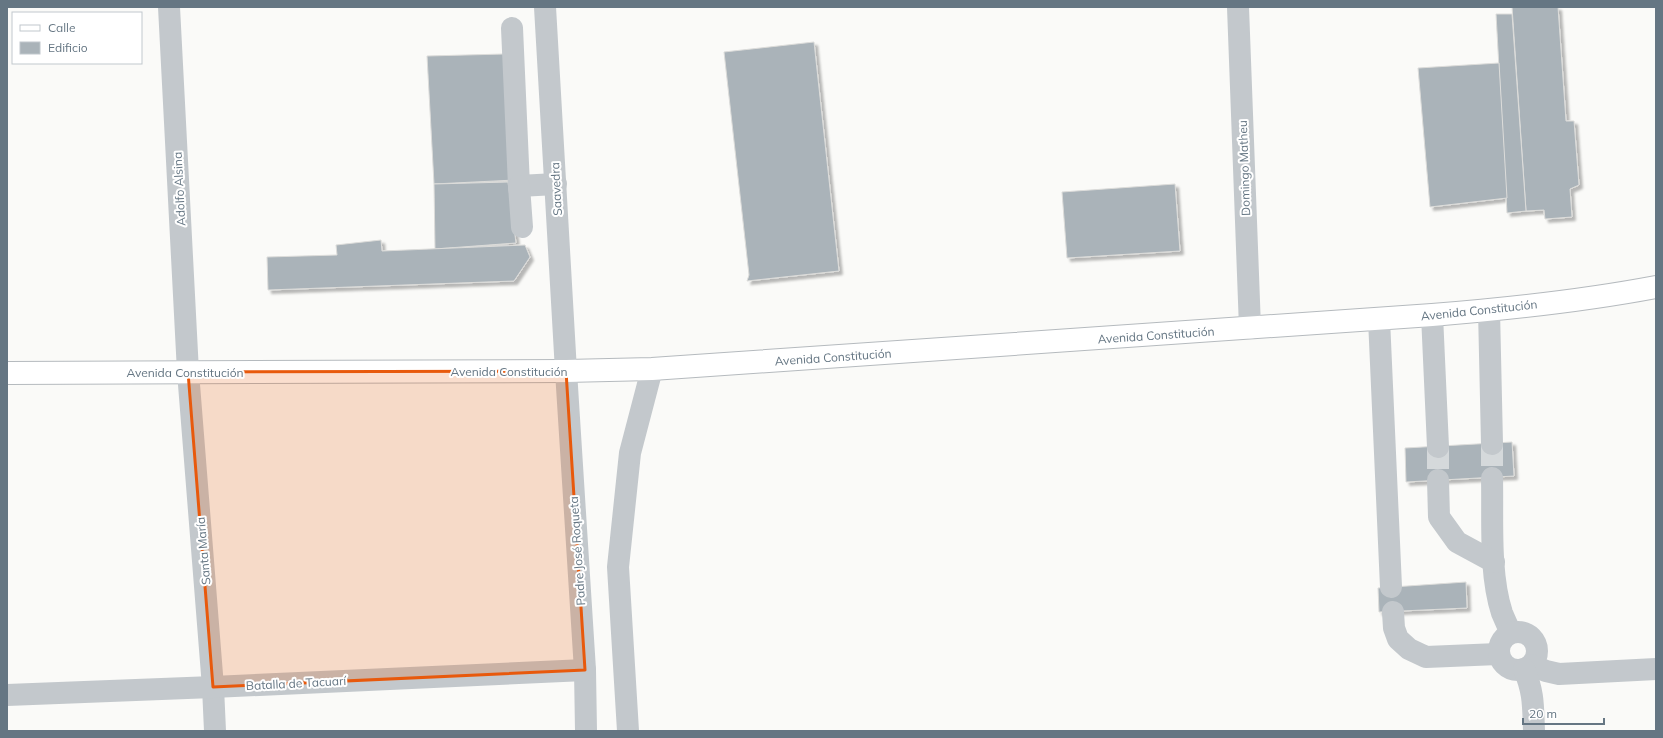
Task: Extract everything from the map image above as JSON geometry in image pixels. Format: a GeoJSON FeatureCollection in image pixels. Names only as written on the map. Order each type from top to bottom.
{"type":"FeatureCollection","features":[{"type":"Feature","properties":{"kind":"main road","name":"Avenida Constitución"},"geometry":{"type":"LineString","coordinates":[[7,373],[566,371],[652,369],[1432,315],[1489,310],[1656,287]]}},
{"type":"Feature","properties":{"kind":"street","name":"Adolfo Alsina"},"geometry":{"type":"LineString","coordinates":[[169,7],[188,372]]}},
{"type":"Feature","properties":{"kind":"street","name":"Saavedra"},"geometry":{"type":"LineString","coordinates":[[545,7],[566,371]]}},
{"type":"Feature","properties":{"kind":"street","name":"Domingo Matheu"},"geometry":{"type":"LineString","coordinates":[[1238,7],[1250,328]]}},
{"type":"Feature","properties":{"kind":"street"},"geometry":{"type":"LineString","coordinates":[[512,28],[522,227]]}},
{"type":"Feature","properties":{"kind":"street"},"geometry":{"type":"LineString","coordinates":[[519,186],[556,184]]}},
{"type":"Feature","properties":{"kind":"street"},"geometry":{"type":"LineString","coordinates":[[1489,310],[1492,444]]}},
{"type":"Feature","properties":{"kind":"street"},"geometry":{"type":"LineString","coordinates":[[1432,315],[1438,447]]}},
{"type":"Feature","properties":{"kind":"street"},"geometry":{"type":"LineString","coordinates":[[1379,319],[1391,587]]}},
{"type":"Feature","properties":{"kind":"street"},"geometry":{"type":"LineString","coordinates":[[628,731],[618,567],[630,453],[652,369]]}},
{"type":"Feature","properties":{"kind":"street","name":"Padre José Roqueta"},"geometry":{"type":"LineString","coordinates":[[566,371],[585,670],[586,731]]}},
{"type":"Feature","properties":{"kind":"street","name":"Santa María"},"geometry":{"type":"LineString","coordinates":[[188,372],[213,687],[215,731]]}},
{"type":"Feature","properties":{"kind":"street"},"geometry":{"type":"LineString","coordinates":[[1492,478],[1494,562],[1502,613],[1511,633]]}},
{"type":"Feature","properties":{"kind":"street"},"geometry":{"type":"LineString","coordinates":[[1438,480],[1439,517],[1456,542],[1494,562]]}},
{"type":"Feature","properties":{"kind":"street"},"geometry":{"type":"LineString","coordinates":[[1393,612],[1394,628],[1398,638],[1409,649],[1426,657],[1498,654]]}},
{"type":"Feature","properties":{"kind":"street"},"geometry":{"type":"LineString","coordinates":[[1534,731],[1534,702],[1528,667],[1536,657],[1537,649],[1534,641],[1528,635],[1520,632],[1511,633],[1504,638],[1499,645],[1498,654],[1502,662],[1508,668],[1516,670],[1528,667],[1560,674],[1656,668]]}},
{"type":"Feature","properties":{"kind":"street","name":"Batalla de Tacuarí"},"geometry":{"type":"LineString","coordinates":[[7,695],[585,670]]}},
{"type":"Feature","properties":{"kind":"highlighted area"},"geometry":{"type":"Polygon","coordinates":[[[566,371],[585,670],[213,687],[188,372],[566,371]]]}},
{"type":"Feature","properties":{"kind":"building"},"geometry":{"type":"Polygon","coordinates":[[[1512,7],[1558,7],[1566,121],[1574,121],[1579,185],[1570,189],[1572,217],[1545,219],[1544,210],[1526,211],[1512,7]]]}},
{"type":"Feature","properties":{"kind":"building"},"geometry":{"type":"Polygon","coordinates":[[[1496,14],[1512,14],[1526,211],[1507,213],[1496,14]]]}},
{"type":"Feature","properties":{"kind":"building"},"geometry":{"type":"Polygon","coordinates":[[[814,42],[839,271],[747,281],[749,275],[724,52],[814,42]]]}},
{"type":"Feature","properties":{"kind":"building"},"geometry":{"type":"Polygon","coordinates":[[[504,54],[515,180],[434,184],[427,56],[504,54]]]}},
{"type":"Feature","properties":{"kind":"building"},"geometry":{"type":"Polygon","coordinates":[[[1499,63],[1507,198],[1430,207],[1418,68],[1499,63]]]}},
{"type":"Feature","properties":{"kind":"building"},"geometry":{"type":"Polygon","coordinates":[[[508,182],[516,243],[435,249],[434,184],[508,182]]]}},
{"type":"Feature","properties":{"kind":"building"},"geometry":{"type":"Polygon","coordinates":[[[1175,184],[1180,251],[1067,258],[1062,192],[1175,184]]]}},
{"type":"Feature","properties":{"kind":"building"},"geometry":{"type":"Polygon","coordinates":[[[381,240],[382,251],[525,245],[530,257],[514,281],[268,290],[267,257],[337,255],[336,245],[381,240]]]}},
{"type":"Feature","properties":{"kind":"building"},"geometry":{"type":"Polygon","coordinates":[[[1512,442],[1514,476],[1406,482],[1405,448],[1512,442]]]}},
{"type":"Feature","properties":{"kind":"building"},"geometry":{"type":"Polygon","coordinates":[[[1466,582],[1467,608],[1379,612],[1378,588],[1466,582]]]}},
{"type":"Feature","properties":{"kind":"tunnel"},"geometry":{"type":"LineString","coordinates":[[1492,444],[1492,478]]}},
{"type":"Feature","properties":{"kind":"tunnel"},"geometry":{"type":"LineString","coordinates":[[1438,447],[1438,480]]}}]}
